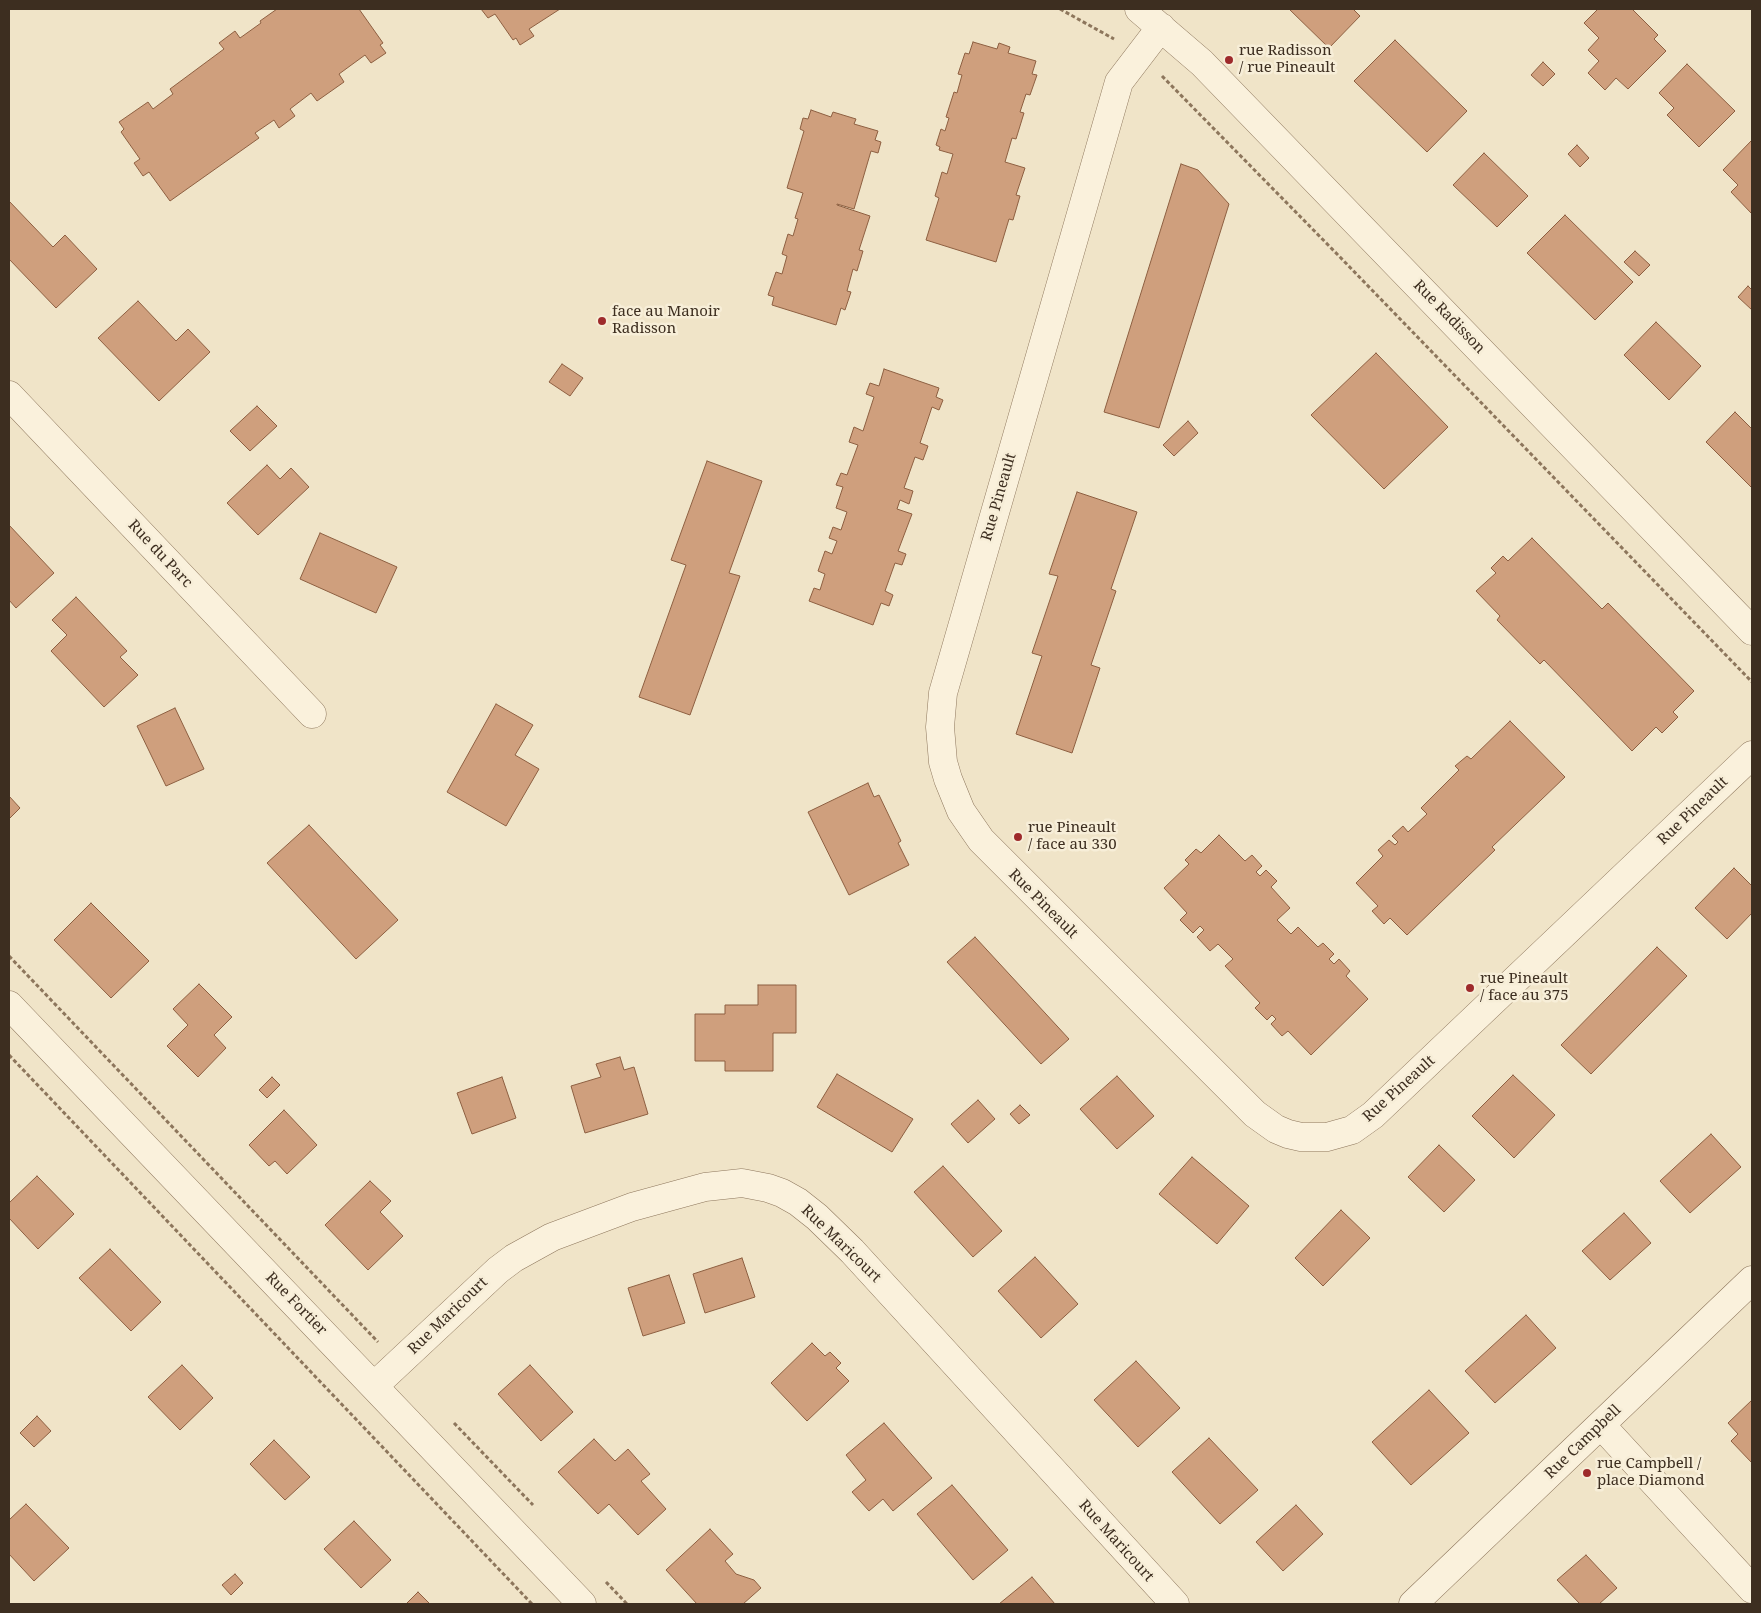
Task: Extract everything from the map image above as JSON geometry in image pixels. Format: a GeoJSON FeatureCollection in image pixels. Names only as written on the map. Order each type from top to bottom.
{"type":"FeatureCollection","features":[{"type":"Feature","properties":{"kind":"street","name":"Rue Radisson"},"geometry":{"type":"LineString","coordinates":[[1139,9],[1202,63],[1752,631]]}},
{"type":"Feature","properties":{"kind":"street","name":"Rue Pineault"},"geometry":{"type":"LineString","coordinates":[[1161,26],[1119,82],[943,693],[940,727],[941,745],[948,779],[961,811],[981,840],[1255,1114],[1276,1129],[1288,1134],[1301,1138],[1327,1138],[1352,1130],[1373,1115],[1752,755]]}},
{"type":"Feature","properties":{"kind":"street","name":"Rue du Parc"},"geometry":{"type":"LineString","coordinates":[[9,395],[312,714]]}},
{"type":"Feature","properties":{"kind":"street","name":"Rue Fortier"},"geometry":{"type":"LineString","coordinates":[[9,1005],[582,1604]]}},
{"type":"Feature","properties":{"kind":"street","name":"Rue Maricourt"},"geometry":{"type":"LineString","coordinates":[[374,1386],[498,1270],[514,1258],[552,1237],[632,1207],[705,1187],[742,1183],[768,1188],[798,1202],[817,1217],[852,1251],[1175,1604]]}},
{"type":"Feature","properties":{"kind":"street","name":"Rue Campbell"},"geometry":{"type":"LineString","coordinates":[[1413,1604],[1752,1280]]}},
{"type":"Feature","properties":{"kind":"street"},"geometry":{"type":"LineString","coordinates":[[1601,1424],[1752,1589]]}},
{"type":"Feature","properties":{"kind":"path"},"geometry":{"type":"LineString","coordinates":[[1060,9],[1110,36]]}},
{"type":"Feature","properties":{"kind":"path"},"geometry":{"type":"LineString","coordinates":[[1161,75],[1340,256],[1752,682]]}},
{"type":"Feature","properties":{"kind":"path"},"geometry":{"type":"LineString","coordinates":[[9,956],[370,1334]]}},
{"type":"Feature","properties":{"kind":"path"},"geometry":{"type":"LineString","coordinates":[[9,1055],[532,1604]]}},
{"type":"Feature","properties":{"kind":"building"},"geometry":{"type":"Polygon","coordinates":[[[277,9],[359,9],[383,43],[380,45],[386,53],[371,63],[365,55],[339,74],[344,82],[317,101],[311,93],[290,109],[295,116],[279,128],[274,120],[255,133],[259,138],[170,201],[149,172],[143,176],[134,163],[140,159],[121,132],[124,129],[119,122],[148,102],[153,109],[173,94],[170,89],[224,49],[219,43],[235,31],[240,38],[277,9]]]}},
{"type":"Feature","properties":{"kind":"building"},"geometry":{"type":"Polygon","coordinates":[[[481,9],[560,9],[529,29],[534,36],[520,45],[516,38],[513,40],[495,14],[488,18],[481,9]]]}},
{"type":"Feature","properties":{"kind":"building"},"geometry":{"type":"Polygon","coordinates":[[[1289,9],[1353,9],[1360,16],[1329,48],[1289,9]]]}},
{"type":"Feature","properties":{"kind":"building"},"geometry":{"type":"Polygon","coordinates":[[[1598,9],[1632,9],[1658,35],[1654,39],[1666,51],[1628,89],[1616,78],[1605,90],[1588,73],[1599,61],[1588,50],[1599,38],[1584,23],[1598,9]]]}},
{"type":"Feature","properties":{"kind":"building"},"geometry":{"type":"Polygon","coordinates":[[[1395,40],[1467,111],[1427,152],[1354,81],[1395,40]]]}},
{"type":"Feature","properties":{"kind":"building"},"geometry":{"type":"Polygon","coordinates":[[[973,42],[997,49],[999,43],[1010,47],[1008,53],[1036,61],[1032,74],[1037,75],[1030,95],[1026,94],[1020,112],[1024,113],[1016,139],[1012,138],[1005,162],[1025,168],[1016,195],[1020,196],[1013,220],[1009,219],[996,262],[926,240],[939,198],[935,196],[942,172],[947,174],[953,154],[939,150],[940,147],[936,145],[941,129],[945,131],[949,118],[946,117],[954,92],[957,93],[962,75],[958,74],[965,53],[969,54],[973,42]]]}},
{"type":"Feature","properties":{"kind":"building"},"geometry":{"type":"Polygon","coordinates":[[[1543,62],[1555,74],[1543,86],[1531,75],[1543,62]]]}},
{"type":"Feature","properties":{"kind":"building"},"geometry":{"type":"Polygon","coordinates":[[[1687,64],[1735,111],[1699,147],[1667,115],[1674,108],[1659,93],[1687,64]]]}},
{"type":"Feature","properties":{"kind":"building"},"geometry":{"type":"Polygon","coordinates":[[[811,110],[831,117],[833,112],[856,119],[854,124],[878,131],[875,140],[881,142],[878,153],[871,151],[854,209],[837,204],[870,216],[859,250],[863,251],[857,271],[853,269],[847,291],[851,292],[845,310],[841,308],[836,325],[772,305],[774,297],[768,295],[776,272],[782,274],[787,256],[782,254],[788,234],[793,236],[798,219],[795,218],[803,193],[787,188],[804,131],[800,129],[803,118],[808,119],[811,110]]]}},
{"type":"Feature","properties":{"kind":"building"},"geometry":{"type":"Polygon","coordinates":[[[1752,140],[1752,214],[1731,192],[1738,185],[1723,170],[1752,140]]]}},
{"type":"Feature","properties":{"kind":"building"},"geometry":{"type":"Polygon","coordinates":[[[1577,145],[1589,158],[1580,167],[1568,154],[1577,145]]]}},
{"type":"Feature","properties":{"kind":"building"},"geometry":{"type":"Polygon","coordinates":[[[1484,153],[1528,196],[1497,227],[1453,185],[1484,153]]]}},
{"type":"Feature","properties":{"kind":"building"},"geometry":{"type":"Polygon","coordinates":[[[1181,164],[1198,170],[1229,204],[1159,428],[1104,412],[1181,164]]]}},
{"type":"Feature","properties":{"kind":"building"},"geometry":{"type":"Polygon","coordinates":[[[9,201],[53,247],[65,235],[97,269],[56,308],[9,259],[9,201]]]}},
{"type":"Feature","properties":{"kind":"building"},"geometry":{"type":"Polygon","coordinates":[[[1565,215],[1633,282],[1595,320],[1527,253],[1565,215]]]}},
{"type":"Feature","properties":{"kind":"building"},"geometry":{"type":"Polygon","coordinates":[[[1635,251],[1650,265],[1639,276],[1624,262],[1635,251]]]}},
{"type":"Feature","properties":{"kind":"building"},"geometry":{"type":"Polygon","coordinates":[[[1748,286],[1752,290],[1752,310],[1738,297],[1748,286]]]}},
{"type":"Feature","properties":{"kind":"building"},"geometry":{"type":"Polygon","coordinates":[[[138,301],[176,341],[188,329],[210,352],[159,401],[98,338],[138,301]]]}},
{"type":"Feature","properties":{"kind":"building"},"geometry":{"type":"Polygon","coordinates":[[[1656,322],[1701,366],[1669,400],[1624,355],[1656,322]]]}},
{"type":"Feature","properties":{"kind":"building"},"geometry":{"type":"Polygon","coordinates":[[[1376,353],[1448,427],[1384,489],[1311,415],[1376,353]]]}},
{"type":"Feature","properties":{"kind":"building"},"geometry":{"type":"Polygon","coordinates":[[[562,364],[583,378],[570,396],[549,382],[562,364]]]}},
{"type":"Feature","properties":{"kind":"building"},"geometry":{"type":"Polygon","coordinates":[[[884,369],[939,388],[936,397],[943,400],[939,410],[932,407],[920,443],[928,446],[923,460],[915,457],[904,488],[913,491],[909,504],[900,500],[897,509],[912,514],[898,551],[906,554],[902,565],[895,563],[885,591],[893,595],[889,606],[881,603],[873,625],[809,601],[814,588],[820,590],[825,574],[818,571],[825,551],[832,554],[837,541],[829,538],[833,527],[841,530],[847,512],[836,508],[843,487],[836,485],[841,473],[847,475],[858,445],[849,442],[854,427],[863,431],[874,397],[866,394],[870,383],[879,386],[884,369]]]}},
{"type":"Feature","properties":{"kind":"building"},"geometry":{"type":"Polygon","coordinates":[[[257,406],[277,426],[250,451],[230,431],[257,406]]]}},
{"type":"Feature","properties":{"kind":"building"},"geometry":{"type":"Polygon","coordinates":[[[1735,412],[1752,429],[1752,488],[1706,442],[1735,412]]]}},
{"type":"Feature","properties":{"kind":"building"},"geometry":{"type":"Polygon","coordinates":[[[1188,421],[1198,433],[1174,456],[1163,445],[1188,421]]]}},
{"type":"Feature","properties":{"kind":"building"},"geometry":{"type":"Polygon","coordinates":[[[707,461],[762,481],[729,573],[740,576],[690,715],[639,697],[686,565],[671,560],[707,461]]]}},
{"type":"Feature","properties":{"kind":"building"},"geometry":{"type":"Polygon","coordinates":[[[267,465],[280,479],[291,468],[309,487],[258,535],[227,503],[267,465]]]}},
{"type":"Feature","properties":{"kind":"building"},"geometry":{"type":"Polygon","coordinates":[[[1077,492],[1137,512],[1111,589],[1116,591],[1091,665],[1100,668],[1072,753],[1016,734],[1042,656],[1032,653],[1058,576],[1049,574],[1077,492]]]}},
{"type":"Feature","properties":{"kind":"building"},"geometry":{"type":"Polygon","coordinates":[[[9,525],[54,573],[16,608],[9,600],[9,525]]]}},
{"type":"Feature","properties":{"kind":"building"},"geometry":{"type":"Polygon","coordinates":[[[320,533],[397,567],[376,613],[300,579],[320,533]]]}},
{"type":"Feature","properties":{"kind":"building"},"geometry":{"type":"Polygon","coordinates":[[[1532,538],[1602,609],[1608,603],[1694,691],[1673,712],[1678,717],[1662,733],[1656,727],[1632,751],[1544,660],[1540,664],[1497,620],[1500,616],[1476,591],[1496,573],[1491,568],[1503,556],[1508,561],[1532,538]]]}},
{"type":"Feature","properties":{"kind":"building"},"geometry":{"type":"Polygon","coordinates":[[[76,597],[127,651],[120,657],[138,675],[104,707],[51,651],[67,635],[52,620],[76,597]]]}},
{"type":"Feature","properties":{"kind":"building"},"geometry":{"type":"Polygon","coordinates":[[[496,704],[533,725],[515,755],[539,769],[506,826],[447,792],[496,704]]]}},
{"type":"Feature","properties":{"kind":"building"},"geometry":{"type":"Polygon","coordinates":[[[175,708],[204,769],[166,786],[137,726],[175,708]]]}},
{"type":"Feature","properties":{"kind":"building"},"geometry":{"type":"Polygon","coordinates":[[[1510,721],[1565,777],[1492,847],[1495,850],[1407,935],[1390,918],[1384,924],[1372,911],[1378,906],[1356,883],[1383,856],[1378,850],[1389,840],[1395,845],[1398,842],[1392,836],[1403,826],[1408,832],[1427,814],[1421,808],[1459,770],[1455,766],[1467,756],[1471,759],[1510,721]]]}},
{"type":"Feature","properties":{"kind":"building"},"geometry":{"type":"Polygon","coordinates":[[[868,783],[874,797],[879,795],[901,841],[898,843],[909,865],[849,895],[808,812],[868,783]]]}},
{"type":"Feature","properties":{"kind":"building"},"geometry":{"type":"Polygon","coordinates":[[[9,796],[20,808],[9,819],[9,796]]]}},
{"type":"Feature","properties":{"kind":"building"},"geometry":{"type":"Polygon","coordinates":[[[309,825],[398,920],[356,959],[267,863],[309,825]]]}},
{"type":"Feature","properties":{"kind":"building"},"geometry":{"type":"Polygon","coordinates":[[[1219,835],[1245,861],[1252,855],[1262,866],[1256,872],[1260,876],[1266,870],[1277,881],[1271,887],[1290,908],[1277,920],[1291,934],[1298,927],[1318,947],[1323,943],[1334,954],[1329,959],[1334,964],[1339,959],[1350,971],[1346,976],[1368,999],[1311,1055],[1288,1031],[1282,1036],[1271,1024],[1276,1019],[1272,1015],[1267,1020],[1255,1008],[1260,1003],[1225,966],[1233,959],[1218,944],[1210,951],[1197,937],[1204,930],[1200,926],[1193,933],[1180,920],[1187,913],[1164,888],[1189,864],[1185,860],[1196,849],[1201,853],[1219,835]]]}},
{"type":"Feature","properties":{"kind":"building"},"geometry":{"type":"Polygon","coordinates":[[[1734,868],[1752,886],[1752,913],[1727,939],[1695,908],[1734,868]]]}},
{"type":"Feature","properties":{"kind":"building"},"geometry":{"type":"Polygon","coordinates":[[[91,903],[149,961],[111,998],[54,940],[91,903]]]}},
{"type":"Feature","properties":{"kind":"building"},"geometry":{"type":"Polygon","coordinates":[[[975,937],[1069,1039],[1041,1064],[947,962],[975,937]]]}},
{"type":"Feature","properties":{"kind":"building"},"geometry":{"type":"Polygon","coordinates":[[[1657,947],[1687,976],[1591,1074],[1561,1045],[1657,947]]]}},
{"type":"Feature","properties":{"kind":"building"},"geometry":{"type":"Polygon","coordinates":[[[199,984],[232,1017],[214,1035],[226,1048],[198,1077],[167,1046],[188,1025],[173,1009],[199,984]]]}},
{"type":"Feature","properties":{"kind":"building"},"geometry":{"type":"Polygon","coordinates":[[[758,985],[796,985],[796,1033],[773,1033],[773,1071],[725,1071],[725,1061],[695,1061],[695,1014],[725,1014],[725,1005],[758,1005],[758,985]]]}},
{"type":"Feature","properties":{"kind":"building"},"geometry":{"type":"Polygon","coordinates":[[[620,1057],[624,1070],[634,1067],[648,1114],[585,1133],[571,1086],[601,1077],[596,1064],[620,1057]]]}},
{"type":"Feature","properties":{"kind":"building"},"geometry":{"type":"Polygon","coordinates":[[[837,1074],[913,1119],[892,1152],[817,1107],[837,1074]]]}},
{"type":"Feature","properties":{"kind":"building"},"geometry":{"type":"Polygon","coordinates":[[[1513,1075],[1555,1115],[1514,1158],[1472,1116],[1513,1075]]]}},
{"type":"Feature","properties":{"kind":"building"},"geometry":{"type":"Polygon","coordinates":[[[1117,1076],[1154,1116],[1117,1149],[1080,1109],[1117,1076]]]}},
{"type":"Feature","properties":{"kind":"building"},"geometry":{"type":"Polygon","coordinates":[[[272,1077],[280,1085],[267,1098],[259,1090],[272,1077]]]}},
{"type":"Feature","properties":{"kind":"building"},"geometry":{"type":"Polygon","coordinates":[[[502,1077],[516,1118],[472,1134],[457,1093],[502,1077]]]}},
{"type":"Feature","properties":{"kind":"building"},"geometry":{"type":"Polygon","coordinates":[[[978,1100],[995,1119],[968,1143],[951,1124],[978,1100]]]}},
{"type":"Feature","properties":{"kind":"building"},"geometry":{"type":"Polygon","coordinates":[[[1020,1105],[1030,1115],[1019,1124],[1010,1114],[1020,1105]]]}},
{"type":"Feature","properties":{"kind":"building"},"geometry":{"type":"Polygon","coordinates":[[[284,1110],[317,1145],[287,1174],[275,1161],[269,1166],[249,1145],[284,1110]]]}},
{"type":"Feature","properties":{"kind":"building"},"geometry":{"type":"Polygon","coordinates":[[[1711,1134],[1741,1167],[1690,1213],[1660,1181],[1711,1134]]]}},
{"type":"Feature","properties":{"kind":"building"},"geometry":{"type":"Polygon","coordinates":[[[1439,1145],[1475,1180],[1444,1212],[1408,1177],[1439,1145]]]}},
{"type":"Feature","properties":{"kind":"building"},"geometry":{"type":"Polygon","coordinates":[[[1192,1157],[1249,1206],[1217,1244],[1159,1194],[1192,1157]]]}},
{"type":"Feature","properties":{"kind":"building"},"geometry":{"type":"Polygon","coordinates":[[[943,1166],[1002,1231],[973,1257],[914,1192],[943,1166]]]}},
{"type":"Feature","properties":{"kind":"building"},"geometry":{"type":"Polygon","coordinates":[[[37,1176],[74,1214],[38,1249],[9,1218],[9,1203],[37,1176]]]}},
{"type":"Feature","properties":{"kind":"building"},"geometry":{"type":"Polygon","coordinates":[[[370,1181],[391,1201],[380,1212],[403,1236],[368,1270],[325,1225],[370,1181]]]}},
{"type":"Feature","properties":{"kind":"building"},"geometry":{"type":"Polygon","coordinates":[[[1341,1210],[1370,1238],[1323,1286],[1295,1258],[1341,1210]]]}},
{"type":"Feature","properties":{"kind":"building"},"geometry":{"type":"Polygon","coordinates":[[[1624,1213],[1651,1243],[1610,1280],[1582,1251],[1624,1213]]]}},
{"type":"Feature","properties":{"kind":"building"},"geometry":{"type":"Polygon","coordinates":[[[110,1249],[161,1302],[131,1331],[79,1278],[110,1249]]]}},
{"type":"Feature","properties":{"kind":"building"},"geometry":{"type":"Polygon","coordinates":[[[1035,1257],[1078,1304],[1041,1338],[998,1291],[1035,1257]]]}},
{"type":"Feature","properties":{"kind":"building"},"geometry":{"type":"Polygon","coordinates":[[[742,1258],[755,1297],[705,1313],[693,1274],[742,1258]]]}},
{"type":"Feature","properties":{"kind":"building"},"geometry":{"type":"Polygon","coordinates":[[[669,1275],[685,1323],[643,1336],[628,1288],[669,1275]]]}},
{"type":"Feature","properties":{"kind":"building"},"geometry":{"type":"Polygon","coordinates":[[[1526,1315],[1556,1348],[1495,1403],[1465,1371],[1526,1315]]]}},
{"type":"Feature","properties":{"kind":"building"},"geometry":{"type":"Polygon","coordinates":[[[812,1343],[825,1356],[830,1352],[841,1363],[836,1368],[849,1381],[807,1421],[771,1383],[812,1343]]]}},
{"type":"Feature","properties":{"kind":"building"},"geometry":{"type":"Polygon","coordinates":[[[1136,1361],[1180,1408],[1138,1447],[1094,1400],[1136,1361]]]}},
{"type":"Feature","properties":{"kind":"building"},"geometry":{"type":"Polygon","coordinates":[[[182,1365],[213,1398],[180,1430],[148,1397],[182,1365]]]}},
{"type":"Feature","properties":{"kind":"building"},"geometry":{"type":"Polygon","coordinates":[[[530,1365],[573,1412],[541,1441],[498,1394],[530,1365]]]}},
{"type":"Feature","properties":{"kind":"building"},"geometry":{"type":"Polygon","coordinates":[[[1429,1390],[1469,1433],[1411,1485],[1372,1442],[1429,1390]]]}},
{"type":"Feature","properties":{"kind":"building"},"geometry":{"type":"Polygon","coordinates":[[[1752,1400],[1752,1463],[1731,1441],[1738,1434],[1728,1423],[1752,1400]]]}},
{"type":"Feature","properties":{"kind":"building"},"geometry":{"type":"Polygon","coordinates":[[[37,1416],[51,1431],[34,1447],[20,1433],[37,1416]]]}},
{"type":"Feature","properties":{"kind":"building"},"geometry":{"type":"Polygon","coordinates":[[[884,1423],[932,1478],[893,1511],[883,1499],[869,1511],[852,1492],[866,1480],[846,1455],[884,1423]]]}},
{"type":"Feature","properties":{"kind":"building"},"geometry":{"type":"Polygon","coordinates":[[[1209,1438],[1258,1490],[1220,1524],[1172,1472],[1209,1438]]]}},
{"type":"Feature","properties":{"kind":"building"},"geometry":{"type":"Polygon","coordinates":[[[594,1439],[615,1461],[628,1449],[650,1474],[641,1481],[666,1509],[638,1535],[609,1504],[598,1514],[558,1472],[594,1439]]]}},
{"type":"Feature","properties":{"kind":"building"},"geometry":{"type":"Polygon","coordinates":[[[274,1440],[310,1477],[285,1500],[250,1464],[274,1440]]]}},
{"type":"Feature","properties":{"kind":"building"},"geometry":{"type":"Polygon","coordinates":[[[952,1485],[1008,1550],[973,1580],[917,1514],[952,1485]]]}},
{"type":"Feature","properties":{"kind":"building"},"geometry":{"type":"Polygon","coordinates":[[[26,1504],[69,1548],[34,1581],[9,1554],[9,1520],[26,1504]]]}},
{"type":"Feature","properties":{"kind":"building"},"geometry":{"type":"Polygon","coordinates":[[[1296,1505],[1323,1534],[1283,1571],[1256,1542],[1296,1505]]]}},
{"type":"Feature","properties":{"kind":"building"},"geometry":{"type":"Polygon","coordinates":[[[354,1521],[391,1560],[361,1588],[324,1549],[354,1521]]]}},
{"type":"Feature","properties":{"kind":"building"},"geometry":{"type":"Polygon","coordinates":[[[710,1529],[733,1554],[725,1561],[736,1574],[754,1580],[761,1588],[743,1604],[697,1604],[666,1570],[710,1529]]]}},
{"type":"Feature","properties":{"kind":"building"},"geometry":{"type":"Polygon","coordinates":[[[1586,1555],[1617,1588],[1599,1604],[1580,1604],[1557,1580],[1586,1555]]]}},
{"type":"Feature","properties":{"kind":"building"},"geometry":{"type":"Polygon","coordinates":[[[235,1574],[243,1583],[231,1595],[222,1585],[235,1574]]]}},
{"type":"Feature","properties":{"kind":"building"},"geometry":{"type":"Polygon","coordinates":[[[1032,1577],[1055,1604],[999,1604],[1032,1577]]]}},
{"type":"Feature","properties":{"kind":"building"},"geometry":{"type":"Polygon","coordinates":[[[418,1592],[430,1604],[406,1604],[418,1592]]]}},
{"type":"Feature","properties":{"kind":"place","name":"rue Radisson / rue Pineault"},"geometry":{"type":"Point","coordinates":[1229,60]}},
{"type":"Feature","properties":{"kind":"place","name":"face au Manoir Radisson"},"geometry":{"type":"Point","coordinates":[602,321]}},
{"type":"Feature","properties":{"kind":"place","name":"rue Pineault / face au 330"},"geometry":{"type":"Point","coordinates":[1018,837]}},
{"type":"Feature","properties":{"kind":"place","name":"rue Pineault / face au 375"},"geometry":{"type":"Point","coordinates":[1470,988]}},
{"type":"Feature","properties":{"kind":"place","name":"rue Campbell / place Diamond"},"geometry":{"type":"Point","coordinates":[1587,1473]}}]}
